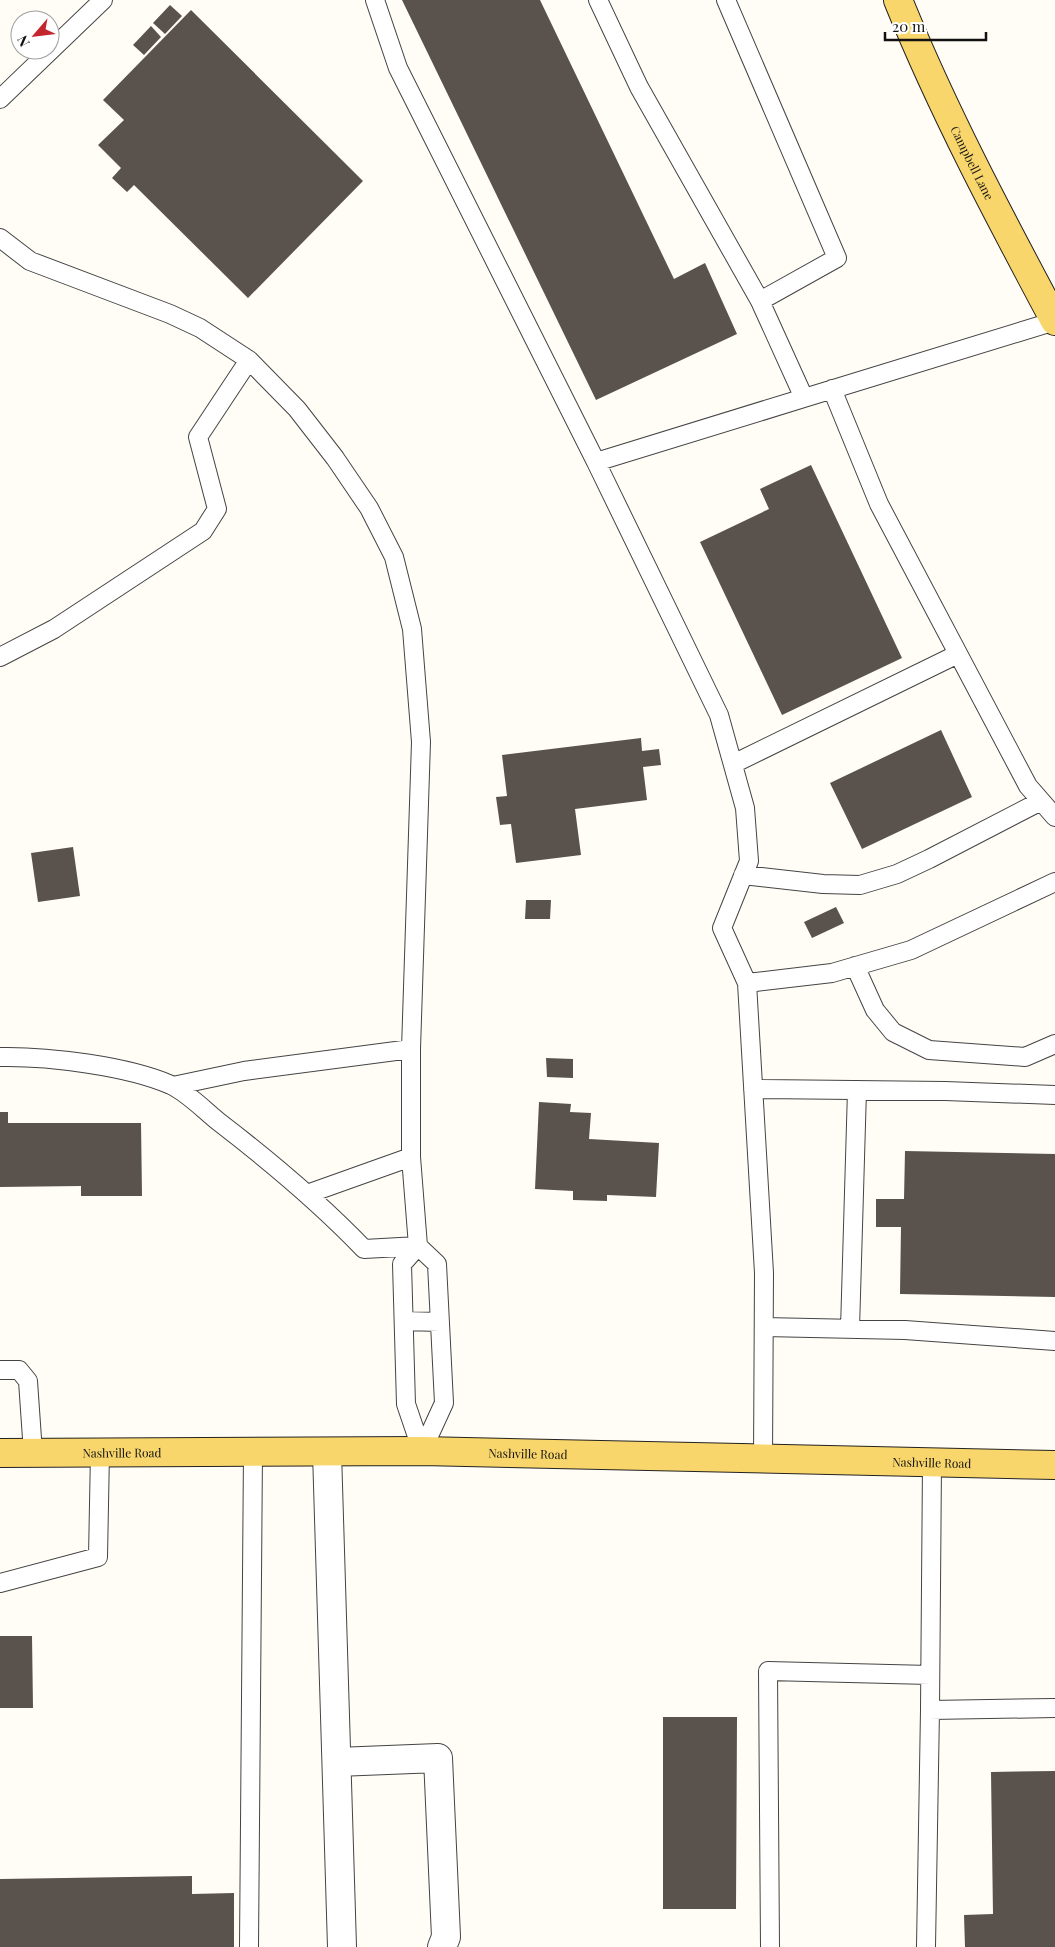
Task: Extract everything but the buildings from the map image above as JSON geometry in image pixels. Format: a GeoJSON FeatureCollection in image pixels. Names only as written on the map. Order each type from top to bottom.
{"type":"FeatureCollection","features":[{"type":"Feature","properties":{"kind":"main road","name":"Campbell Lane"},"geometry":{"type":"LineString","coordinates":[[898,0],[915,41],[980,180],[1055,321]]}},
{"type":"Feature","properties":{"kind":"main road","name":"Nashville Road"},"geometry":{"type":"LineString","coordinates":[[0,1453],[422,1451],[1055,1465]]}},
{"type":"Feature","properties":{"kind":"street"},"geometry":{"type":"LineString","coordinates":[[327,1452],[342,1947]]}},
{"type":"Feature","properties":{"kind":"street"},"geometry":{"type":"LineString","coordinates":[[337,1762],[438,1758],[446,1937],[442,1947]]}},
{"type":"Feature","properties":{"kind":"lane"},"geometry":{"type":"LineString","coordinates":[[0,100],[103,0]]}},
{"type":"Feature","properties":{"kind":"lane"},"geometry":{"type":"LineString","coordinates":[[376,0],[398,68],[596,462],[719,715],[744,808],[749,861],[722,928],[747,983],[764,1273],[763,1459]]}},
{"type":"Feature","properties":{"kind":"lane"},"geometry":{"type":"LineString","coordinates":[[598,0],[639,87],[760,301],[804,398]]}},
{"type":"Feature","properties":{"kind":"lane"},"geometry":{"type":"LineString","coordinates":[[726,0],[837,258],[760,301]]}},
{"type":"Feature","properties":{"kind":"lane"},"geometry":{"type":"LineString","coordinates":[[0,238],[30,261],[170,314],[200,328],[249,360],[297,409],[335,458],[369,508],[394,557],[412,629],[421,742],[411,1049],[411,1157],[418,1246],[437,1264],[444,1403],[422,1451]]}},
{"type":"Feature","properties":{"kind":"lane"},"geometry":{"type":"LineString","coordinates":[[596,462],[1055,321]]}},
{"type":"Feature","properties":{"kind":"lane"},"geometry":{"type":"LineString","coordinates":[[0,657],[54,629],[203,531],[217,509],[198,437],[249,360]]}},
{"type":"Feature","properties":{"kind":"lane"},"geometry":{"type":"LineString","coordinates":[[832,389],[879,504],[1028,786],[1055,817]]}},
{"type":"Feature","properties":{"kind":"lane"},"geometry":{"type":"LineString","coordinates":[[732,764],[958,654]]}},
{"type":"Feature","properties":{"kind":"lane"},"geometry":{"type":"LineString","coordinates":[[743,875],[823,884],[860,885],[897,874],[1041,801]]}},
{"type":"Feature","properties":{"kind":"lane"},"geometry":{"type":"LineString","coordinates":[[747,983],[832,973],[911,950],[1055,882]]}},
{"type":"Feature","properties":{"kind":"lane"},"geometry":{"type":"LineString","coordinates":[[855,966],[875,1010],[893,1032],[929,1050],[1025,1057],[1055,1044]]}},
{"type":"Feature","properties":{"kind":"lane"},"geometry":{"type":"LineString","coordinates":[[173,1086],[244,1071],[411,1049]]}},
{"type":"Feature","properties":{"kind":"lane"},"geometry":{"type":"LineString","coordinates":[[0,1057],[27,1057],[137,1072],[173,1086],[310,1194],[364,1248],[418,1246]]}},
{"type":"Feature","properties":{"kind":"lane"},"geometry":{"type":"LineString","coordinates":[[753,1089],[1055,1095]]}},
{"type":"Feature","properties":{"kind":"lane"},"geometry":{"type":"LineString","coordinates":[[850,1329],[857,1090]]}},
{"type":"Feature","properties":{"kind":"lane"},"geometry":{"type":"LineString","coordinates":[[310,1194],[411,1157]]}},
{"type":"Feature","properties":{"kind":"lane"},"geometry":{"type":"LineString","coordinates":[[418,1246],[402,1264],[406,1404],[422,1451]]}},
{"type":"Feature","properties":{"kind":"lane"},"geometry":{"type":"LineString","coordinates":[[404,1321],[440,1322]]}},
{"type":"Feature","properties":{"kind":"lane"},"geometry":{"type":"LineString","coordinates":[[764,1327],[905,1330],[1055,1341]]}},
{"type":"Feature","properties":{"kind":"lane"},"geometry":{"type":"LineString","coordinates":[[0,1370],[19,1370],[28,1381],[33,1453]]}},
{"type":"Feature","properties":{"kind":"lane"},"geometry":{"type":"LineString","coordinates":[[0,1583],[98,1557],[100,1452]]}},
{"type":"Feature","properties":{"kind":"lane"},"geometry":{"type":"LineString","coordinates":[[248,1947],[253,1452]]}},
{"type":"Feature","properties":{"kind":"lane"},"geometry":{"type":"LineString","coordinates":[[926,1947],[932,1463]]}},
{"type":"Feature","properties":{"kind":"lane"},"geometry":{"type":"LineString","coordinates":[[770,1947],[768,1671],[930,1675]]}},
{"type":"Feature","properties":{"kind":"lane"},"geometry":{"type":"LineString","coordinates":[[930,1710],[1055,1708]]}}]}
